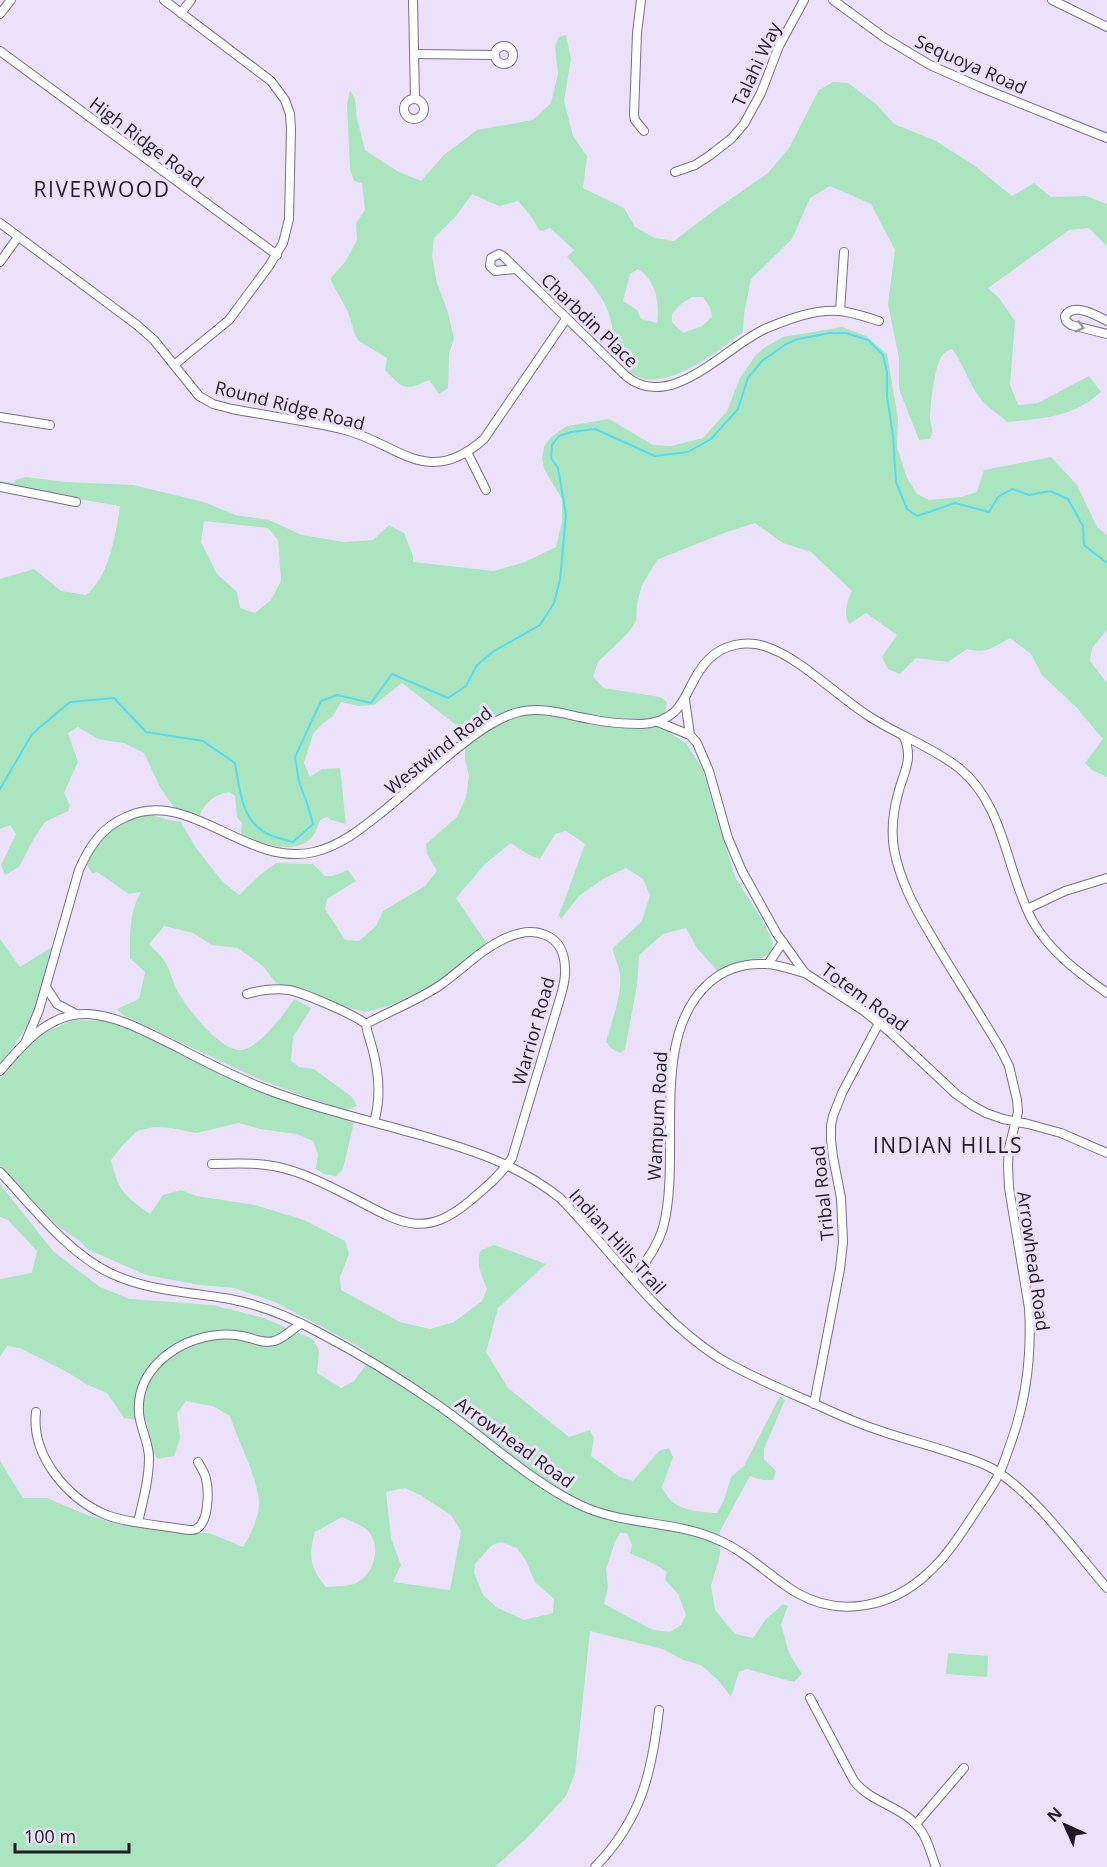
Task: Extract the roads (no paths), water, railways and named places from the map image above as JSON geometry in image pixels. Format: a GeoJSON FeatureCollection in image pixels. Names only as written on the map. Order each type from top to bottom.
{"type":"FeatureCollection","features":[{"type":"Feature","properties":{"kind":"street"},"geometry":{"type":"LineString","coordinates":[[0,15],[10,0]]}},
{"type":"Feature","properties":{"kind":"street"},"geometry":{"type":"LineString","coordinates":[[164,0],[266,76],[288,107],[291,129],[289,219],[286,236],[277,255],[229,320],[174,365]]}},
{"type":"Feature","properties":{"kind":"street"},"geometry":{"type":"LineString","coordinates":[[181,13],[191,0]]}},
{"type":"Feature","properties":{"kind":"street"},"geometry":{"type":"LineString","coordinates":[[413,0],[415,99]]}},
{"type":"Feature","properties":{"kind":"street"},"geometry":{"type":"LineString","coordinates":[[640,0],[634,120],[644,131]]}},
{"type":"Feature","properties":{"kind":"street","name":"Talahi Way"},"geometry":{"type":"LineString","coordinates":[[675,172],[695,165],[709,156],[731,139],[744,124],[761,93],[779,46],[803,2],[810,0]]}},
{"type":"Feature","properties":{"kind":"street","name":"Sequoya Road"},"geometry":{"type":"LineString","coordinates":[[833,0],[885,38],[930,65],[1107,138]]}},
{"type":"Feature","properties":{"kind":"street"},"geometry":{"type":"LineString","coordinates":[[1052,0],[1107,27]]}},
{"type":"Feature","properties":{"kind":"street","name":"High Ridge Road"},"geometry":{"type":"LineString","coordinates":[[0,51],[277,255]]}},
{"type":"Feature","properties":{"kind":"street"},"geometry":{"type":"LineString","coordinates":[[415,54],[495,55]]}},
{"type":"Feature","properties":{"kind":"street","name":"Round Ridge Road"},"geometry":{"type":"LineString","coordinates":[[0,223],[137,325],[154,340],[199,396],[220,407],[346,430],[402,456],[420,461],[450,459],[476,446],[488,434],[566,319]]}},
{"type":"Feature","properties":{"kind":"street"},"geometry":{"type":"LineString","coordinates":[[0,262],[18,237]]}},
{"type":"Feature","properties":{"kind":"street"},"geometry":{"type":"LineString","coordinates":[[840,311],[844,252]]}},
{"type":"Feature","properties":{"kind":"street","name":"Charbdin Place"},"geometry":{"type":"LineString","coordinates":[[516,269],[630,380],[651,387],[674,383],[700,373],[751,336],[769,327],[810,314],[840,311],[879,321]]}},
{"type":"Feature","properties":{"kind":"street"},"geometry":{"type":"LineString","coordinates":[[1107,321],[1091,313],[1074,309],[1070,309],[1065,316],[1066,321],[1071,325],[1107,334]]}},
{"type":"Feature","properties":{"kind":"street"},"geometry":{"type":"LineString","coordinates":[[0,417],[50,425]]}},
{"type":"Feature","properties":{"kind":"street"},"geometry":{"type":"LineString","coordinates":[[467,452],[486,490]]}},
{"type":"Feature","properties":{"kind":"street"},"geometry":{"type":"LineString","coordinates":[[0,487],[76,502]]}},
{"type":"Feature","properties":{"kind":"street"},"geometry":{"type":"LineString","coordinates":[[658,722],[674,712],[684,700],[702,666],[714,655],[732,646],[754,644],[777,650],[787,656],[869,717],[928,748],[961,769],[985,798],[995,818],[1021,896],[1034,923],[1055,951],[1073,968],[1107,993]]}},
{"type":"Feature","properties":{"kind":"street","name":"Totem Road"},"geometry":{"type":"LineString","coordinates":[[684,700],[690,735],[705,758],[728,838],[742,871],[783,942],[805,973],[879,1023],[956,1094],[973,1106],[994,1116],[1061,1134],[1107,1153]]}},
{"type":"Feature","properties":{"kind":"street","name":"Westwind Road"},"geometry":{"type":"LineString","coordinates":[[26,1041],[39,1010],[79,870],[104,831],[120,819],[152,810],[184,815],[262,850],[286,855],[307,854],[331,847],[353,835],[475,735],[510,714],[528,710],[544,710],[615,723],[658,722]]}},
{"type":"Feature","properties":{"kind":"street"},"geometry":{"type":"LineString","coordinates":[[658,722],[690,735]]}},
{"type":"Feature","properties":{"kind":"street"},"geometry":{"type":"LineString","coordinates":[[904,737],[909,750],[909,759]]}},
{"type":"Feature","properties":{"kind":"street"},"geometry":{"type":"LineString","coordinates":[[909,759],[918,751],[928,748]]}},
{"type":"Feature","properties":{"kind":"street","name":"Arrowhead Road"},"geometry":{"type":"LineString","coordinates":[[0,1172],[64,1239],[109,1273],[168,1290],[259,1306],[301,1324],[426,1397],[539,1480],[578,1504],[602,1514],[680,1528],[720,1540],[785,1586],[810,1600],[825,1605],[843,1607],[872,1604],[899,1595],[930,1572],[947,1553],[999,1473],[1021,1413],[1029,1358],[1029,1308],[1009,1188],[1009,1148],[1018,1112],[1014,1086],[1009,1066],[1001,1050],[919,915],[900,873],[895,850],[893,820],[898,793],[909,759]]}},
{"type":"Feature","properties":{"kind":"street"},"geometry":{"type":"LineString","coordinates":[[1027,909],[1065,891],[1107,878]]}},
{"type":"Feature","properties":{"kind":"street","name":"Warrior Road"},"geometry":{"type":"LineString","coordinates":[[366,1024],[438,986],[506,938],[532,932],[546,934],[554,939],[564,958],[565,978],[512,1158],[507,1164]]}},
{"type":"Feature","properties":{"kind":"street"},"geometry":{"type":"LineString","coordinates":[[768,964],[783,942]]}},
{"type":"Feature","properties":{"kind":"street","name":"Wampum Road"},"geometry":{"type":"LineString","coordinates":[[633,1279],[658,1242],[665,1215],[670,1168],[671,1074],[674,1051],[685,1017],[701,992],[718,976],[744,965],[768,964],[805,973]]}},
{"type":"Feature","properties":{"kind":"street"},"geometry":{"type":"LineString","coordinates":[[46,987],[57,1004],[77,1015]]}},
{"type":"Feature","properties":{"kind":"street"},"geometry":{"type":"LineString","coordinates":[[247,994],[271,990],[293,991],[355,1017],[366,1024],[378,1082],[377,1113],[374,1122]]}},
{"type":"Feature","properties":{"kind":"street","name":"Indian Hills Trail"},"geometry":{"type":"LineString","coordinates":[[0,1071],[26,1041],[53,1022],[86,1014],[119,1020],[262,1088],[316,1107],[452,1144],[507,1164],[560,1198],[650,1300],[677,1327],[698,1343],[786,1393],[873,1428],[973,1460],[999,1473],[1034,1503],[1107,1588]]}},
{"type":"Feature","properties":{"kind":"street","name":"Tribal Road"},"geometry":{"type":"LineString","coordinates":[[814,1404],[840,1269],[843,1242],[841,1198],[833,1157],[831,1126],[842,1093],[879,1023]]}},
{"type":"Feature","properties":{"kind":"street"},"geometry":{"type":"LineString","coordinates":[[212,1164],[257,1164],[292,1171],[322,1183],[391,1218],[415,1224],[435,1222],[453,1214],[499,1176],[507,1164]]}},
{"type":"Feature","properties":{"kind":"street"},"geometry":{"type":"LineString","coordinates":[[138,1522],[149,1455],[138,1404],[143,1384],[153,1368],[167,1353],[197,1339],[231,1334],[267,1342],[273,1341],[301,1324]]}},
{"type":"Feature","properties":{"kind":"street"},"geometry":{"type":"LineString","coordinates":[[36,1412],[34,1429],[38,1444],[57,1476],[90,1507],[105,1514],[138,1522],[195,1530],[204,1519],[207,1489],[204,1472],[198,1462]]}},
{"type":"Feature","properties":{"kind":"street"},"geometry":{"type":"LineString","coordinates":[[810,1698],[859,1788],[916,1824],[923,1833],[936,1867]]}},
{"type":"Feature","properties":{"kind":"street"},"geometry":{"type":"LineString","coordinates":[[595,1867],[621,1834],[645,1788],[655,1748],[659,1710]]}},
{"type":"Feature","properties":{"kind":"street"},"geometry":{"type":"LineString","coordinates":[[916,1824],[964,1768]]}},
{"type":"Feature","properties":{"kind":"waterway"},"geometry":{"type":"LineString","coordinates":[[0,789],[32,734],[70,702],[114,698],[146,732],[203,741],[235,763],[243,805],[253,822],[260,830],[293,842],[313,824],[299,782],[295,757],[321,701],[337,695],[371,703],[392,674],[448,698],[466,686],[477,665],[494,651],[540,625],[554,603],[560,580],[566,515],[558,468],[551,458],[552,445],[559,436],[595,429],[655,456],[688,452],[711,439],[738,409],[748,378],[762,361],[786,344],[798,339],[830,333],[846,333],[868,340],[883,355],[887,372],[887,397],[893,435],[896,482],[907,509],[917,516],[955,503],[989,512],[998,497],[1012,489],[1029,495],[1050,491],[1068,499],[1083,526],[1084,545],[1107,563]]}},
{"type":"Feature","properties":{"kind":"district","name":"RIVERWOOD"},"geometry":{"type":"Point","coordinates":[102,189]}},
{"type":"Feature","properties":{"kind":"district","name":"INDIAN HILLS"},"geometry":{"type":"Point","coordinates":[948,1145]}}]}
